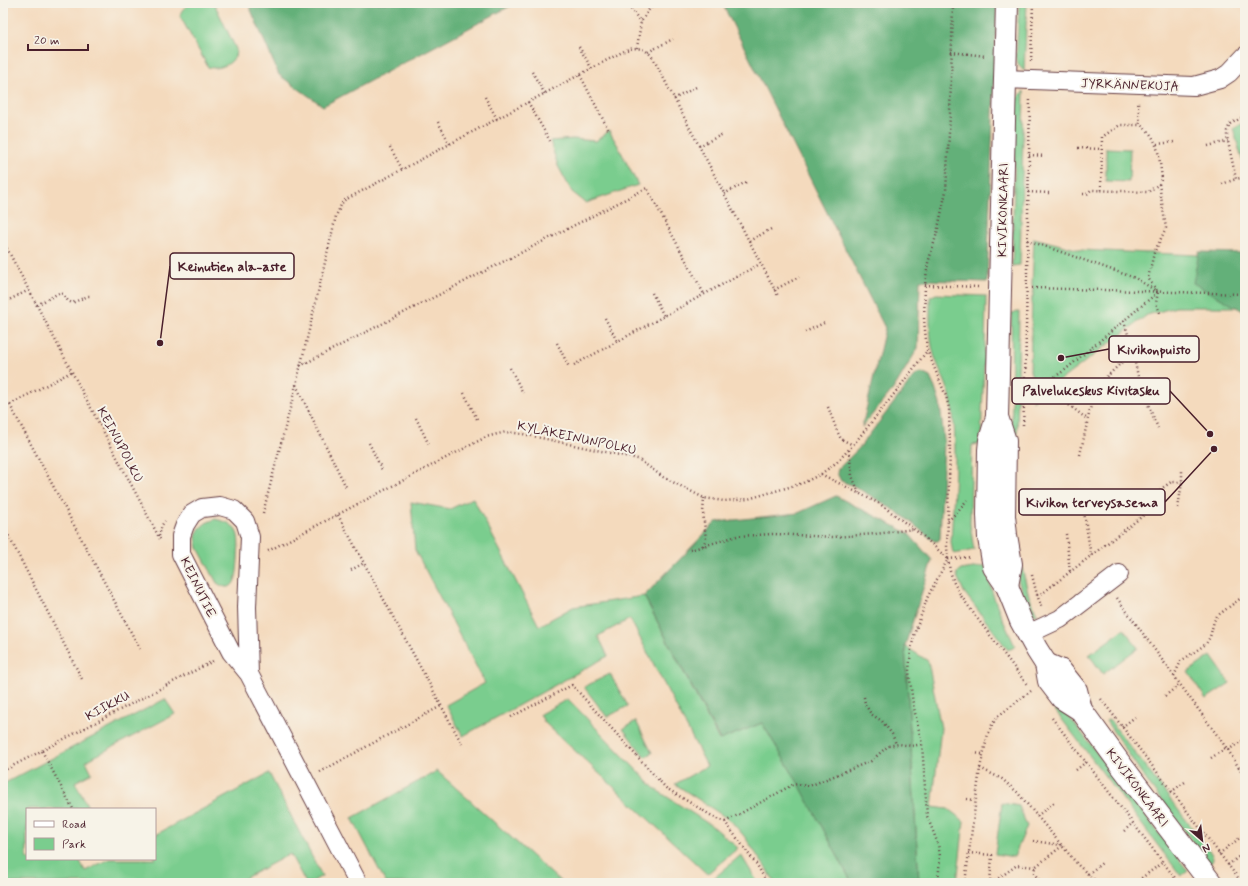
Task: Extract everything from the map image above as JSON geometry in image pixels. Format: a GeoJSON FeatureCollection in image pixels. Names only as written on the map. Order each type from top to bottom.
{"type":"FeatureCollection","features":[{"type":"Feature","properties":{"kind":"street","name":"KIVIKONKAARI"},"geometry":{"type":"LineString","coordinates":[[1007,3],[998,417],[990,440],[988,515],[989,538],[994,567],[1007,586],[1028,634],[1046,664],[1049,681],[1055,690],[1062,698],[1081,710],[1211,883]]}},
{"type":"Feature","properties":{"kind":"street","name":"JYRKÄNNEKUJA"},"geometry":{"type":"LineString","coordinates":[[1005,69],[1138,85],[1194,86],[1220,79],[1229,73],[1245,56]]}},
{"type":"Feature","properties":{"kind":"street","name":"KEINUTIE"},"geometry":{"type":"LineString","coordinates":[[249,674],[247,607],[250,537],[245,521],[234,510],[220,506],[202,508],[192,514],[185,525],[181,536],[181,554],[231,652],[249,674],[358,883]]}},
{"type":"Feature","properties":{"kind":"street"},"geometry":{"type":"LineString","coordinates":[[1028,634],[1060,618],[1113,579]]}},
{"type":"Feature","properties":{"kind":"path"},"geometry":{"type":"LineString","coordinates":[[626,3],[641,22]]}},
{"type":"Feature","properties":{"kind":"path"},"geometry":{"type":"LineString","coordinates":[[637,48],[641,22],[650,8],[661,3]]}},
{"type":"Feature","properties":{"kind":"path"},"geometry":{"type":"LineString","coordinates":[[953,3],[946,191],[937,233],[928,263],[925,285],[924,320],[927,350],[946,396],[949,408],[950,448],[947,547],[948,559],[950,572],[962,596],[1035,696]]}},
{"type":"Feature","properties":{"kind":"path"},"geometry":{"type":"LineString","coordinates":[[1031,66],[1033,3]]}},
{"type":"Feature","properties":{"kind":"path"},"geometry":{"type":"LineString","coordinates":[[648,52],[673,39]]}},
{"type":"Feature","properties":{"kind":"path"},"geometry":{"type":"LineString","coordinates":[[579,47],[592,69]]}},
{"type":"Feature","properties":{"kind":"path"},"geometry":{"type":"LineString","coordinates":[[245,521],[263,514],[296,385],[336,216],[342,201],[626,50],[637,48],[648,52],[654,60],[778,296]]}},
{"type":"Feature","properties":{"kind":"path"},"geometry":{"type":"LineString","coordinates":[[951,52],[968,55],[1005,69]]}},
{"type":"Feature","properties":{"kind":"path"},"geometry":{"type":"LineString","coordinates":[[532,72],[545,94]]}},
{"type":"Feature","properties":{"kind":"path"},"geometry":{"type":"LineString","coordinates":[[580,75],[609,132]]}},
{"type":"Feature","properties":{"kind":"path"},"geometry":{"type":"LineString","coordinates":[[1138,85],[1140,125]]}},
{"type":"Feature","properties":{"kind":"path"},"geometry":{"type":"LineString","coordinates":[[674,98],[698,86]]}},
{"type":"Feature","properties":{"kind":"path"},"geometry":{"type":"LineString","coordinates":[[484,97],[497,119]]}},
{"type":"Feature","properties":{"kind":"path"},"geometry":{"type":"LineString","coordinates":[[1022,430],[1025,387],[1030,97]]}},
{"type":"Feature","properties":{"kind":"path"},"geometry":{"type":"LineString","coordinates":[[528,102],[550,141]]}},
{"type":"Feature","properties":{"kind":"path"},"geometry":{"type":"LineString","coordinates":[[1236,179],[1227,131],[1230,124],[1245,116]]}},
{"type":"Feature","properties":{"kind":"path"},"geometry":{"type":"LineString","coordinates":[[438,122],[450,144]]}},
{"type":"Feature","properties":{"kind":"path"},"geometry":{"type":"LineString","coordinates":[[1083,194],[1087,194],[1091,190],[1148,192],[1159,184],[1162,178],[1157,144],[1147,129],[1140,125],[1120,125],[1102,137],[1101,190]]}},
{"type":"Feature","properties":{"kind":"path"},"geometry":{"type":"LineString","coordinates":[[699,146],[723,134]]}},
{"type":"Feature","properties":{"kind":"path"},"geometry":{"type":"LineString","coordinates":[[1157,144],[1174,142]]}},
{"type":"Feature","properties":{"kind":"path"},"geometry":{"type":"LineString","coordinates":[[1208,146],[1228,142]]}},
{"type":"Feature","properties":{"kind":"path"},"geometry":{"type":"LineString","coordinates":[[390,147],[402,169]]}},
{"type":"Feature","properties":{"kind":"path"},"geometry":{"type":"LineString","coordinates":[[1078,148],[1102,149]]}},
{"type":"Feature","properties":{"kind":"path"},"geometry":{"type":"LineString","coordinates":[[1029,155],[1045,156]]}},
{"type":"Feature","properties":{"kind":"path"},"geometry":{"type":"LineString","coordinates":[[1222,184],[1245,177]]}},
{"type":"Feature","properties":{"kind":"path"},"geometry":{"type":"LineString","coordinates":[[724,194],[748,181]]}},
{"type":"Feature","properties":{"kind":"path"},"geometry":{"type":"LineString","coordinates":[[1159,184],[1166,228],[1154,253],[1148,278],[1158,292],[1156,303],[1161,315]]}},
{"type":"Feature","properties":{"kind":"path"},"geometry":{"type":"LineString","coordinates":[[300,367],[647,188],[704,294]]}},
{"type":"Feature","properties":{"kind":"path"},"geometry":{"type":"LineString","coordinates":[[1028,192],[1049,193]]}},
{"type":"Feature","properties":{"kind":"path"},"geometry":{"type":"LineString","coordinates":[[749,241],[773,228]]}},
{"type":"Feature","properties":{"kind":"path"},"geometry":{"type":"LineString","coordinates":[[1027,240],[1135,278],[1158,292]]}},
{"type":"Feature","properties":{"kind":"path","name":"KEINUPOLKU"},"geometry":{"type":"LineString","coordinates":[[3,241],[162,544]]}},
{"type":"Feature","properties":{"kind":"path"},"geometry":{"type":"LineString","coordinates":[[574,365],[760,264]]}},
{"type":"Feature","properties":{"kind":"path"},"geometry":{"type":"LineString","coordinates":[[774,290],[799,276]]}},
{"type":"Feature","properties":{"kind":"path"},"geometry":{"type":"LineString","coordinates":[[925,285],[980,287]]}},
{"type":"Feature","properties":{"kind":"path"},"geometry":{"type":"LineString","coordinates":[[1032,288],[1245,294]]}},
{"type":"Feature","properties":{"kind":"path"},"geometry":{"type":"LineString","coordinates":[[3,303],[29,290]]}},
{"type":"Feature","properties":{"kind":"path"},"geometry":{"type":"LineString","coordinates":[[1025,387],[1040,385],[1065,370],[1158,292]]}},
{"type":"Feature","properties":{"kind":"path"},"geometry":{"type":"LineString","coordinates":[[37,305],[59,293],[63,294],[68,301],[72,303],[90,296]]}},
{"type":"Feature","properties":{"kind":"path"},"geometry":{"type":"LineString","coordinates":[[652,293],[664,316]]}},
{"type":"Feature","properties":{"kind":"path"},"geometry":{"type":"LineString","coordinates":[[605,318],[617,341]]}},
{"type":"Feature","properties":{"kind":"path"},"geometry":{"type":"LineString","coordinates":[[1124,321],[1140,385],[1158,428]]}},
{"type":"Feature","properties":{"kind":"path"},"geometry":{"type":"LineString","coordinates":[[805,332],[824,324]]}},
{"type":"Feature","properties":{"kind":"path"},"geometry":{"type":"LineString","coordinates":[[557,343],[570,367]]}},
{"type":"Feature","properties":{"kind":"path","name":"KYLÄKEINUNPOLKU"},"geometry":{"type":"LineString","coordinates":[[250,551],[269,551],[486,437],[506,432],[523,434],[638,460],[663,477],[704,498],[724,501],[748,499],[803,483],[822,474],[849,450],[927,350]]}},
{"type":"Feature","properties":{"kind":"path"},"geometry":{"type":"LineString","coordinates":[[1080,455],[1093,396],[1103,380],[1132,352]]}},
{"type":"Feature","properties":{"kind":"path"},"geometry":{"type":"LineString","coordinates":[[510,368],[523,393]]}},
{"type":"Feature","properties":{"kind":"path"},"geometry":{"type":"LineString","coordinates":[[3,408],[71,372]]}},
{"type":"Feature","properties":{"kind":"path"},"geometry":{"type":"LineString","coordinates":[[1047,382],[1065,402],[1087,418]]}},
{"type":"Feature","properties":{"kind":"path"},"geometry":{"type":"LineString","coordinates":[[296,385],[347,488]]}},
{"type":"Feature","properties":{"kind":"path"},"geometry":{"type":"LineString","coordinates":[[464,392],[477,419]]}},
{"type":"Feature","properties":{"kind":"path"},"geometry":{"type":"LineString","coordinates":[[10,405],[140,649]]}},
{"type":"Feature","properties":{"kind":"path"},"geometry":{"type":"LineString","coordinates":[[828,407],[841,439],[853,445]]}},
{"type":"Feature","properties":{"kind":"path"},"geometry":{"type":"LineString","coordinates":[[416,418],[429,445]]}},
{"type":"Feature","properties":{"kind":"path"},"geometry":{"type":"LineString","coordinates":[[369,443],[382,470]]}},
{"type":"Feature","properties":{"kind":"path"},"geometry":{"type":"LineString","coordinates":[[849,450],[852,476],[860,493]]}},
{"type":"Feature","properties":{"kind":"path"},"geometry":{"type":"LineString","coordinates":[[1178,508],[1182,471]]}},
{"type":"Feature","properties":{"kind":"path"},"geometry":{"type":"LineString","coordinates":[[822,474],[880,504],[914,529],[948,559],[979,557]]}},
{"type":"Feature","properties":{"kind":"path"},"geometry":{"type":"LineString","coordinates":[[1031,572],[1037,595],[1044,592],[1149,511],[1161,489],[1171,482],[1182,482]]}},
{"type":"Feature","properties":{"kind":"path"},"geometry":{"type":"LineString","coordinates":[[948,521],[971,494]]}},
{"type":"Feature","properties":{"kind":"path"},"geometry":{"type":"LineString","coordinates":[[702,546],[706,539],[703,513],[704,498]]}},
{"type":"Feature","properties":{"kind":"path"},"geometry":{"type":"LineString","coordinates":[[1084,512],[1091,556]]}},
{"type":"Feature","properties":{"kind":"path"},"geometry":{"type":"LineString","coordinates":[[338,515],[462,744]]}},
{"type":"Feature","properties":{"kind":"path"},"geometry":{"type":"LineString","coordinates":[[3,524],[82,679]]}},
{"type":"Feature","properties":{"kind":"path"},"geometry":{"type":"LineString","coordinates":[[690,550],[737,536],[774,534],[833,537],[914,529]]}},
{"type":"Feature","properties":{"kind":"path"},"geometry":{"type":"LineString","coordinates":[[1066,534],[1070,572]]}},
{"type":"Feature","properties":{"kind":"path"},"geometry":{"type":"LineString","coordinates":[[938,883],[940,856],[938,844],[927,816],[922,744],[913,704],[909,671],[911,649],[915,632],[928,596],[948,559]]}},
{"type":"Feature","properties":{"kind":"path"},"geometry":{"type":"LineString","coordinates":[[351,570],[364,563]]}},
{"type":"Feature","properties":{"kind":"path"},"geometry":{"type":"LineString","coordinates":[[1113,579],[1174,676],[1227,749],[1245,778]]}},
{"type":"Feature","properties":{"kind":"path"},"geometry":{"type":"LineString","coordinates":[[1174,676],[1181,661],[1206,644],[1210,637],[1214,621],[1218,616],[1245,595]]}},
{"type":"Feature","properties":{"kind":"path","name":"KIIKKU"},"geometry":{"type":"LineString","coordinates":[[3,772],[221,657]]}},
{"type":"Feature","properties":{"kind":"path"},"geometry":{"type":"LineString","coordinates":[[1165,696],[1180,684]]}},
{"type":"Feature","properties":{"kind":"path"},"geometry":{"type":"LineString","coordinates":[[511,717],[572,685],[666,788],[717,819],[725,822],[758,865],[767,883]]}},
{"type":"Feature","properties":{"kind":"path"},"geometry":{"type":"LineString","coordinates":[[965,883],[980,768],[988,734],[997,717],[1031,690]]}},
{"type":"Feature","properties":{"kind":"path"},"geometry":{"type":"LineString","coordinates":[[1099,696],[1242,883]]}},
{"type":"Feature","properties":{"kind":"path"},"geometry":{"type":"LineString","coordinates":[[864,697],[865,704],[871,714],[882,721],[892,734],[896,744]]}},
{"type":"Feature","properties":{"kind":"path"},"geometry":{"type":"LineString","coordinates":[[304,780],[441,706]]}},
{"type":"Feature","properties":{"kind":"path"},"geometry":{"type":"LineString","coordinates":[[1049,714],[1179,883]]}},
{"type":"Feature","properties":{"kind":"path"},"geometry":{"type":"LineString","coordinates":[[1122,726],[1135,717]]}},
{"type":"Feature","properties":{"kind":"path"},"geometry":{"type":"LineString","coordinates":[[1211,758],[1245,739]]}},
{"type":"Feature","properties":{"kind":"path"},"geometry":{"type":"LineString","coordinates":[[725,822],[794,784],[809,786],[871,761],[888,746],[896,744],[912,746],[922,744]]}},
{"type":"Feature","properties":{"kind":"path"},"geometry":{"type":"LineString","coordinates":[[42,751],[72,808]]}},
{"type":"Feature","properties":{"kind":"path"},"geometry":{"type":"LineString","coordinates":[[973,753],[983,754]]}},
{"type":"Feature","properties":{"kind":"path"},"geometry":{"type":"LineString","coordinates":[[1076,770],[1086,762]]}},
{"type":"Feature","properties":{"kind":"path"},"geometry":{"type":"LineString","coordinates":[[980,768],[1002,780],[1017,792],[1062,846],[1098,883]]}},
{"type":"Feature","properties":{"kind":"path"},"geometry":{"type":"LineString","coordinates":[[1172,792],[1184,782]]}},
{"type":"Feature","properties":{"kind":"path"},"geometry":{"type":"LineString","coordinates":[[967,799],[976,800]]}},
{"type":"Feature","properties":{"kind":"path"},"geometry":{"type":"LineString","coordinates":[[1037,816],[1055,802]]}},
{"type":"Feature","properties":{"kind":"path"},"geometry":{"type":"LineString","coordinates":[[1124,831],[1133,823]]}},
{"type":"Feature","properties":{"kind":"path"},"geometry":{"type":"LineString","coordinates":[[1219,854],[1245,834]]}},
{"type":"Feature","properties":{"kind":"path"},"geometry":{"type":"LineString","coordinates":[[1034,841],[1062,846]]}},
{"type":"Feature","properties":{"kind":"path"},"geometry":{"type":"LineString","coordinates":[[1041,883],[1034,873],[1035,867],[1062,846]]}},
{"type":"Feature","properties":{"kind":"path"},"geometry":{"type":"LineString","coordinates":[[1228,865],[1245,852]]}},
{"type":"Feature","properties":{"kind":"path"},"geometry":{"type":"LineString","coordinates":[[968,853],[992,855],[991,883]]}},
{"type":"Feature","properties":{"kind":"path"},"geometry":{"type":"LineString","coordinates":[[1135,883],[1163,862]]}},
{"type":"Feature","properties":{"kind":"path"},"geometry":{"type":"LineString","coordinates":[[1088,874],[1102,863]]}},
{"type":"Feature","properties":{"kind":"path"},"geometry":{"type":"LineString","coordinates":[[991,883],[1017,865],[1035,867]]}},
{"type":"Feature","properties":{"kind":"green space"},"geometry":{"type":"Polygon","coordinates":[[[192,3],[214,3],[236,49],[236,55],[232,61],[226,65],[215,68],[208,67],[180,16],[181,11],[192,3]]]}},
{"type":"Feature","properties":{"kind":"green space"},"geometry":{"type":"Polygon","coordinates":[[[248,3],[516,3],[323,106],[279,75],[248,3]]]}},
{"type":"Feature","properties":{"kind":"green space"},"geometry":{"type":"Polygon","coordinates":[[[722,3],[997,3],[987,282],[920,280],[918,348],[894,388],[862,427],[885,328],[722,3]]]}},
{"type":"Feature","properties":{"kind":"green space"},"geometry":{"type":"Polygon","coordinates":[[[1019,3],[1027,3],[1024,71],[1016,60],[1019,3]]]}},
{"type":"Feature","properties":{"kind":"green space"},"geometry":{"type":"Polygon","coordinates":[[[1024,91],[1020,265],[1012,266],[1016,101],[1024,91]]]}},
{"type":"Feature","properties":{"kind":"green space"},"geometry":{"type":"Polygon","coordinates":[[[1245,122],[1245,170],[1233,128],[1245,122]]]}},
{"type":"Feature","properties":{"kind":"green space"},"geometry":{"type":"Polygon","coordinates":[[[609,131],[638,185],[586,203],[572,192],[558,166],[550,141],[573,139],[596,141],[609,131]]]}},
{"type":"Feature","properties":{"kind":"green space"},"geometry":{"type":"Polygon","coordinates":[[[1106,148],[1130,149],[1129,182],[1106,181],[1106,148]]]}},
{"type":"Feature","properties":{"kind":"green space"},"geometry":{"type":"Polygon","coordinates":[[[1034,238],[1080,250],[1245,257],[1245,307],[1176,307],[1147,315],[1033,401],[1033,378],[1030,371],[1034,238]]]}},
{"type":"Feature","properties":{"kind":"green space"},"geometry":{"type":"Polygon","coordinates":[[[1199,252],[1245,253],[1245,312],[1193,283],[1199,252]]]}},
{"type":"Feature","properties":{"kind":"green space"},"geometry":{"type":"Polygon","coordinates":[[[936,294],[986,296],[981,444],[972,445],[970,524],[974,550],[954,554],[951,543],[955,472],[955,435],[950,394],[934,355],[931,341],[930,297],[936,294]]]}},
{"type":"Feature","properties":{"kind":"green space"},"geometry":{"type":"Polygon","coordinates":[[[1019,312],[1017,445],[1011,444],[1011,313],[1019,312]]]}},
{"type":"Feature","properties":{"kind":"green space"},"geometry":{"type":"Polygon","coordinates":[[[922,373],[930,377],[935,388],[940,404],[944,440],[940,539],[938,541],[934,541],[903,516],[881,502],[854,486],[841,481],[837,473],[838,469],[859,448],[913,378],[917,374],[922,373]]]}},
{"type":"Feature","properties":{"kind":"green space"},"geometry":{"type":"Polygon","coordinates":[[[836,496],[908,533],[932,560],[905,646],[919,883],[852,883],[800,786],[762,723],[720,740],[644,596],[716,522],[798,513],[836,496]]]}},
{"type":"Feature","properties":{"kind":"green space"},"geometry":{"type":"Polygon","coordinates":[[[473,498],[539,626],[573,607],[644,596],[719,740],[762,723],[800,785],[852,883],[775,883],[744,836],[731,821],[675,784],[707,766],[630,619],[598,636],[608,656],[463,736],[446,705],[485,683],[415,550],[411,502],[450,509],[473,498]]]}},
{"type":"Feature","properties":{"kind":"green space"},"geometry":{"type":"Polygon","coordinates":[[[215,519],[231,525],[237,532],[239,539],[238,564],[235,581],[229,587],[224,587],[217,583],[198,548],[196,538],[197,533],[206,523],[215,519]]]}},
{"type":"Feature","properties":{"kind":"green space"},"geometry":{"type":"Polygon","coordinates":[[[1020,560],[1029,596],[1038,616],[1030,612],[1027,608],[1017,577],[1020,560]]]}},
{"type":"Feature","properties":{"kind":"green space"},"geometry":{"type":"Polygon","coordinates":[[[986,566],[993,595],[1015,646],[1008,650],[964,592],[956,574],[961,570],[986,566]]]}},
{"type":"Feature","properties":{"kind":"green space"},"geometry":{"type":"Polygon","coordinates":[[[1124,629],[1138,648],[1103,674],[1089,655],[1124,629]]]}},
{"type":"Feature","properties":{"kind":"green space"},"geometry":{"type":"Polygon","coordinates":[[[905,646],[928,661],[941,728],[932,807],[948,809],[964,821],[957,883],[919,883],[905,646]]]}},
{"type":"Feature","properties":{"kind":"green space"},"geometry":{"type":"Polygon","coordinates":[[[1211,656],[1230,683],[1206,699],[1188,672],[1211,656]]]}},
{"type":"Feature","properties":{"kind":"green space"},"geometry":{"type":"Polygon","coordinates":[[[610,674],[628,706],[607,717],[584,687],[610,674]]]}},
{"type":"Feature","properties":{"kind":"green space"},"geometry":{"type":"Polygon","coordinates":[[[165,699],[175,714],[86,761],[92,773],[75,782],[88,808],[26,808],[26,860],[80,860],[85,871],[107,860],[156,860],[156,834],[269,773],[322,876],[310,883],[306,883],[290,854],[236,883],[3,883],[3,784],[165,699]]]}},
{"type":"Feature","properties":{"kind":"green space"},"geometry":{"type":"Polygon","coordinates":[[[568,699],[655,789],[715,828],[738,848],[707,874],[544,722],[540,714],[568,699]]]}},
{"type":"Feature","properties":{"kind":"green space"},"geometry":{"type":"Polygon","coordinates":[[[1057,701],[1188,871],[1181,876],[1051,705],[1057,701]]]}},
{"type":"Feature","properties":{"kind":"green space"},"geometry":{"type":"Polygon","coordinates":[[[1109,719],[1212,854],[1213,861],[1210,864],[1151,787],[1106,721],[1109,719]]]}},
{"type":"Feature","properties":{"kind":"green space"},"geometry":{"type":"Polygon","coordinates":[[[636,721],[652,753],[645,757],[623,729],[636,721]]]}},
{"type":"Feature","properties":{"kind":"green space"},"geometry":{"type":"Polygon","coordinates":[[[437,771],[562,883],[386,883],[352,818],[437,771]]]}},
{"type":"Feature","properties":{"kind":"green space"},"geometry":{"type":"Polygon","coordinates":[[[1002,803],[1019,806],[1027,826],[1014,857],[995,854],[1002,803]]]}},
{"type":"Feature","properties":{"kind":"green space"},"geometry":{"type":"Polygon","coordinates":[[[741,855],[758,883],[717,883],[713,879],[741,855]]]}},
{"type":"Feature","properties":{"kind":"place","name":"Keinutien ala-aste"},"geometry":{"type":"Point","coordinates":[160,343]}},
{"type":"Feature","properties":{"kind":"place","name":"Kivikonpuisto"},"geometry":{"type":"Point","coordinates":[1061,358]}},
{"type":"Feature","properties":{"kind":"place","name":"Palvelukeskus Kivitasku"},"geometry":{"type":"Point","coordinates":[1210,434]}},
{"type":"Feature","properties":{"kind":"place","name":"Kivikon terveysasema"},"geometry":{"type":"Point","coordinates":[1214,449]}}]}
